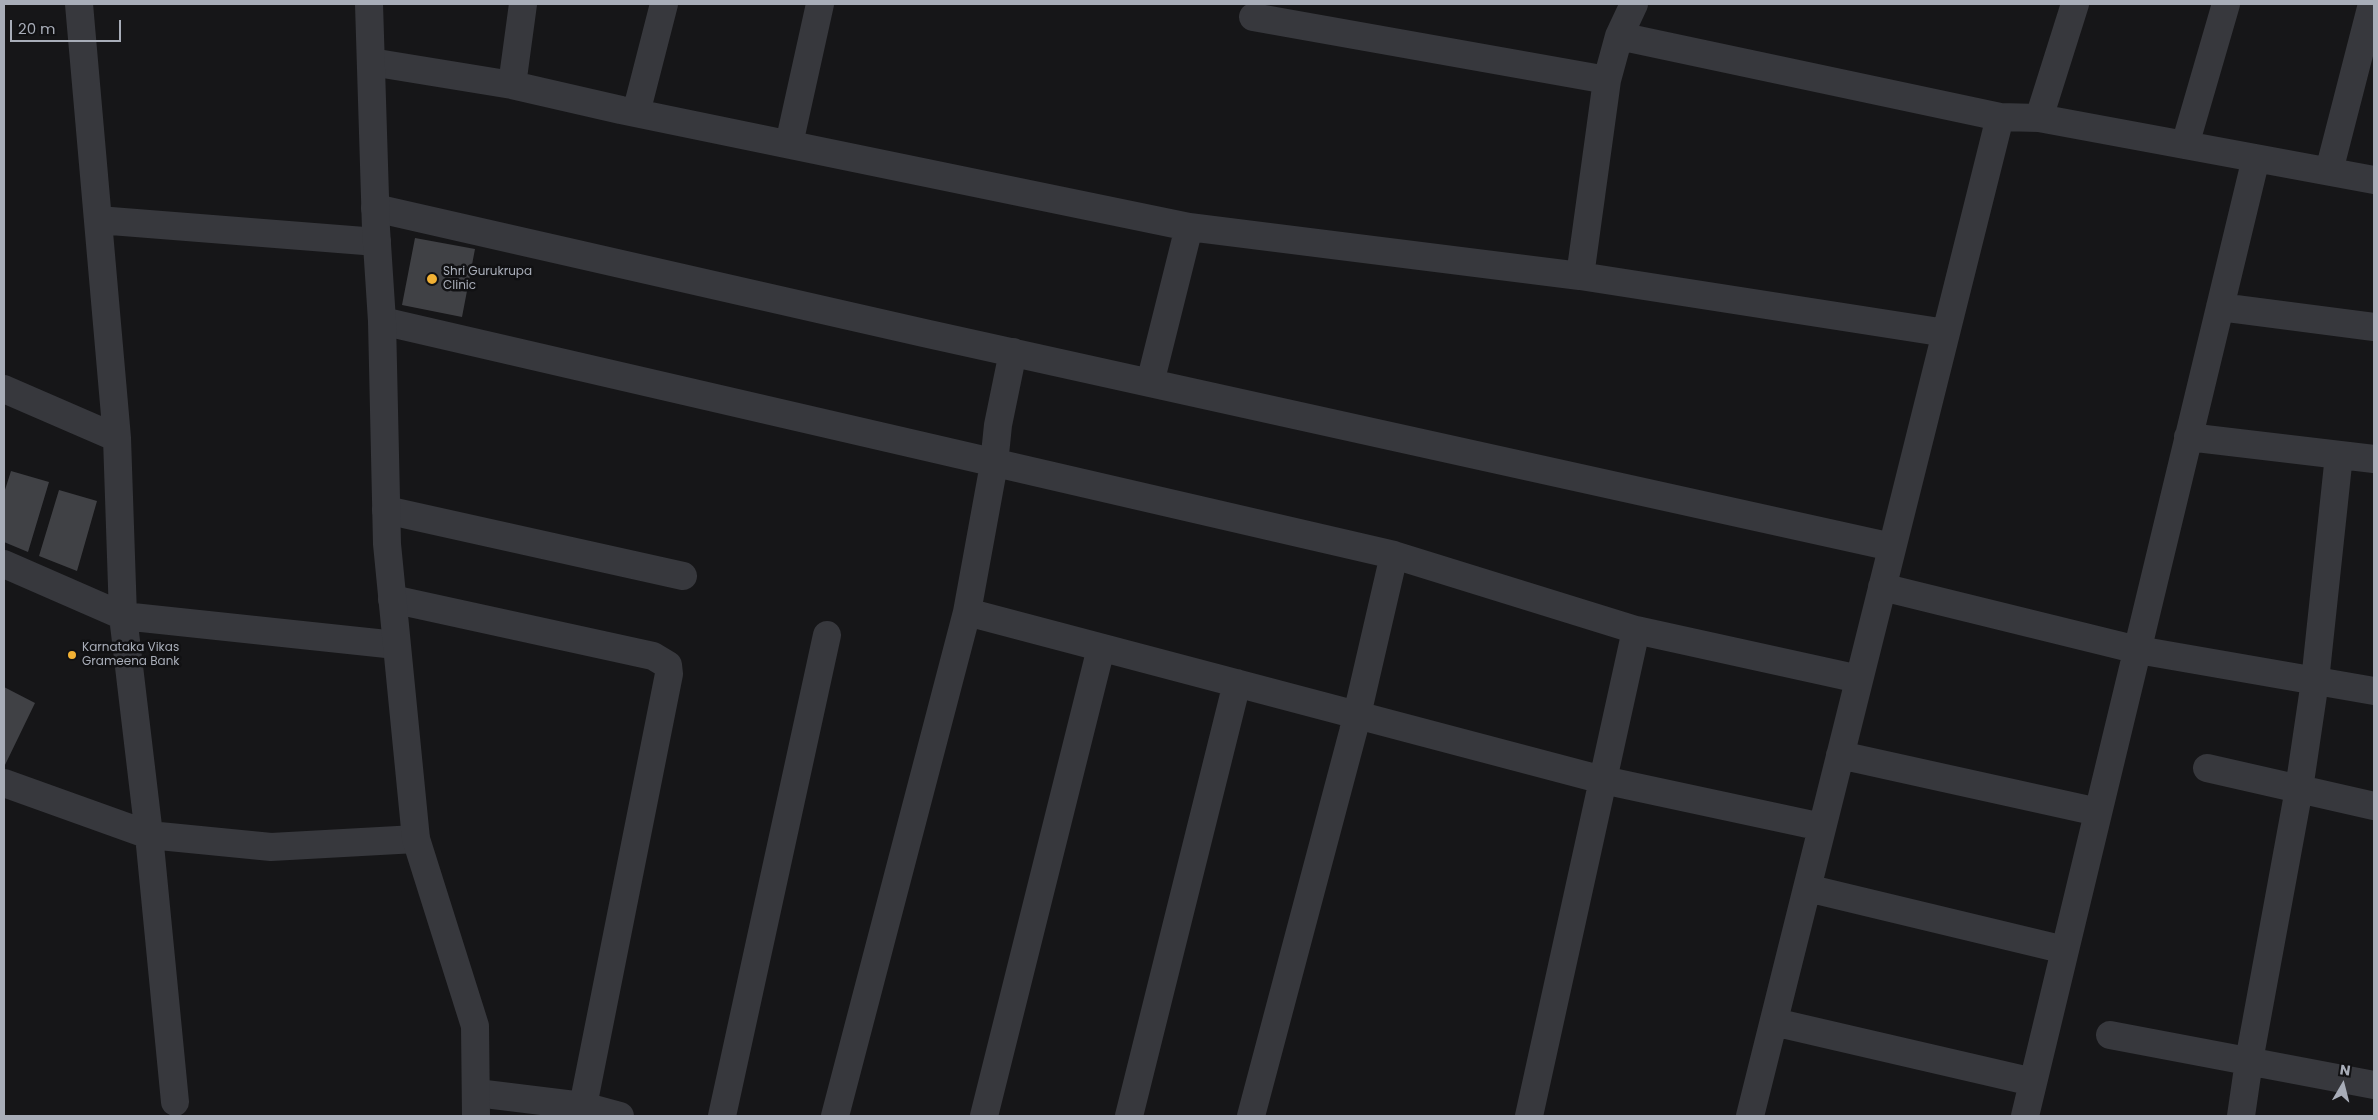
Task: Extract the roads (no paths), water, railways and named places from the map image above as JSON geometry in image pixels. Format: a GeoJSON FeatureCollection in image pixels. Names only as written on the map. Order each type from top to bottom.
{"type":"FeatureCollection","features":[{"type":"Feature","properties":{"kind":"street"},"geometry":{"type":"LineString","coordinates":[[79,4],[117,438],[123,616],[149,835],[174,1102]]}},
{"type":"Feature","properties":{"kind":"street"},"geometry":{"type":"LineString","coordinates":[[369,4],[377,242],[382,321],[387,544],[416,839],[475,1026],[476,1104],[583,1106],[620,1116]]}},
{"type":"Feature","properties":{"kind":"street"},"geometry":{"type":"LineString","coordinates":[[512,85],[523,4]]}},
{"type":"Feature","properties":{"kind":"street"},"geometry":{"type":"LineString","coordinates":[[636,113],[664,4]]}},
{"type":"Feature","properties":{"kind":"street"},"geometry":{"type":"LineString","coordinates":[[789,144],[820,4]]}},
{"type":"Feature","properties":{"kind":"street"},"geometry":{"type":"LineString","coordinates":[[1580,276],[1607,80],[1619,36],[1634,4]]}},
{"type":"Feature","properties":{"kind":"street"},"geometry":{"type":"LineString","coordinates":[[2038,118],[2075,4]]}},
{"type":"Feature","properties":{"kind":"street"},"geometry":{"type":"LineString","coordinates":[[2185,145],[2226,4]]}},
{"type":"Feature","properties":{"kind":"street"},"geometry":{"type":"LineString","coordinates":[[2329,172],[2372,4]]}},
{"type":"Feature","properties":{"kind":"street"},"geometry":{"type":"LineString","coordinates":[[1253,16],[1607,80]]}},
{"type":"Feature","properties":{"kind":"street"},"geometry":{"type":"LineString","coordinates":[[1619,36],[2000,116],[2038,118],[2374,180]]}},
{"type":"Feature","properties":{"kind":"street"},"geometry":{"type":"LineString","coordinates":[[371,62],[512,85],[636,113],[1189,227],[1580,276],[1946,333]]}},
{"type":"Feature","properties":{"kind":"street"},"geometry":{"type":"LineString","coordinates":[[1750,1116],[2000,116]]}},
{"type":"Feature","properties":{"kind":"street"},"geometry":{"type":"LineString","coordinates":[[2025,1116],[2256,158]]}},
{"type":"Feature","properties":{"kind":"street"},"geometry":{"type":"LineString","coordinates":[[376,208],[1150,383],[1892,546]]}},
{"type":"Feature","properties":{"kind":"street"},"geometry":{"type":"LineString","coordinates":[[98,220],[377,242]]}},
{"type":"Feature","properties":{"kind":"street"},"geometry":{"type":"LineString","coordinates":[[1150,383],[1189,227]]}},
{"type":"Feature","properties":{"kind":"street"},"geometry":{"type":"LineString","coordinates":[[2220,307],[2374,327]]}},
{"type":"Feature","properties":{"kind":"street"},"geometry":{"type":"LineString","coordinates":[[382,321],[1394,555],[1636,630],[1859,679]]}},
{"type":"Feature","properties":{"kind":"street"},"geometry":{"type":"LineString","coordinates":[[835,1116],[967,612],[994,464],[998,424],[1012,352]]}},
{"type":"Feature","properties":{"kind":"street"},"geometry":{"type":"LineString","coordinates":[[4,389],[117,438]]}},
{"type":"Feature","properties":{"kind":"street"},"geometry":{"type":"LineString","coordinates":[[2188,437],[2374,459]]}},
{"type":"Feature","properties":{"kind":"street"},"geometry":{"type":"LineString","coordinates":[[2241,1116],[2249,1061],[2300,789],[2315,681],[2339,455]]}},
{"type":"Feature","properties":{"kind":"street"},"geometry":{"type":"LineString","coordinates":[[386,510],[683,576]]}},
{"type":"Feature","properties":{"kind":"street"},"geometry":{"type":"LineString","coordinates":[[1251,1116],[1357,715],[1394,555]]}},
{"type":"Feature","properties":{"kind":"street"},"geometry":{"type":"LineString","coordinates":[[4,564],[123,616],[396,645]]}},
{"type":"Feature","properties":{"kind":"street"},"geometry":{"type":"LineString","coordinates":[[1882,587],[2138,650],[2374,691]]}},
{"type":"Feature","properties":{"kind":"street"},"geometry":{"type":"LineString","coordinates":[[392,599],[653,656],[668,665],[669,674],[583,1106]]}},
{"type":"Feature","properties":{"kind":"street"},"geometry":{"type":"LineString","coordinates":[[967,612],[1603,780],[1822,827]]}},
{"type":"Feature","properties":{"kind":"street"},"geometry":{"type":"LineString","coordinates":[[1529,1116],[1636,630]]}},
{"type":"Feature","properties":{"kind":"street"},"geometry":{"type":"LineString","coordinates":[[722,1116],[827,635]]}},
{"type":"Feature","properties":{"kind":"street"},"geometry":{"type":"LineString","coordinates":[[984,1116],[1101,648]]}},
{"type":"Feature","properties":{"kind":"street"},"geometry":{"type":"LineString","coordinates":[[1129,1116],[1237,683]]}},
{"type":"Feature","properties":{"kind":"street"},"geometry":{"type":"LineString","coordinates":[[1840,755],[2098,812]]}},
{"type":"Feature","properties":{"kind":"street"},"geometry":{"type":"LineString","coordinates":[[2208,768],[2374,806]]}},
{"type":"Feature","properties":{"kind":"street"},"geometry":{"type":"LineString","coordinates":[[4,783],[149,835],[271,847],[416,839]]}},
{"type":"Feature","properties":{"kind":"street"},"geometry":{"type":"LineString","coordinates":[[1807,888],[2065,950]]}},
{"type":"Feature","properties":{"kind":"street"},"geometry":{"type":"LineString","coordinates":[[1774,1022],[2033,1082]]}},
{"type":"Feature","properties":{"kind":"street"},"geometry":{"type":"LineString","coordinates":[[2110,1035],[2374,1085]]}},
{"type":"Feature","properties":{"kind":"place","name":"Shri Gurukrupa Clinic"},"geometry":{"type":"Point","coordinates":[432,279]}},
{"type":"Feature","properties":{"kind":"place","name":"Karnataka Vikas Grameena Bank"},"geometry":{"type":"Point","coordinates":[72,655]}}]}
